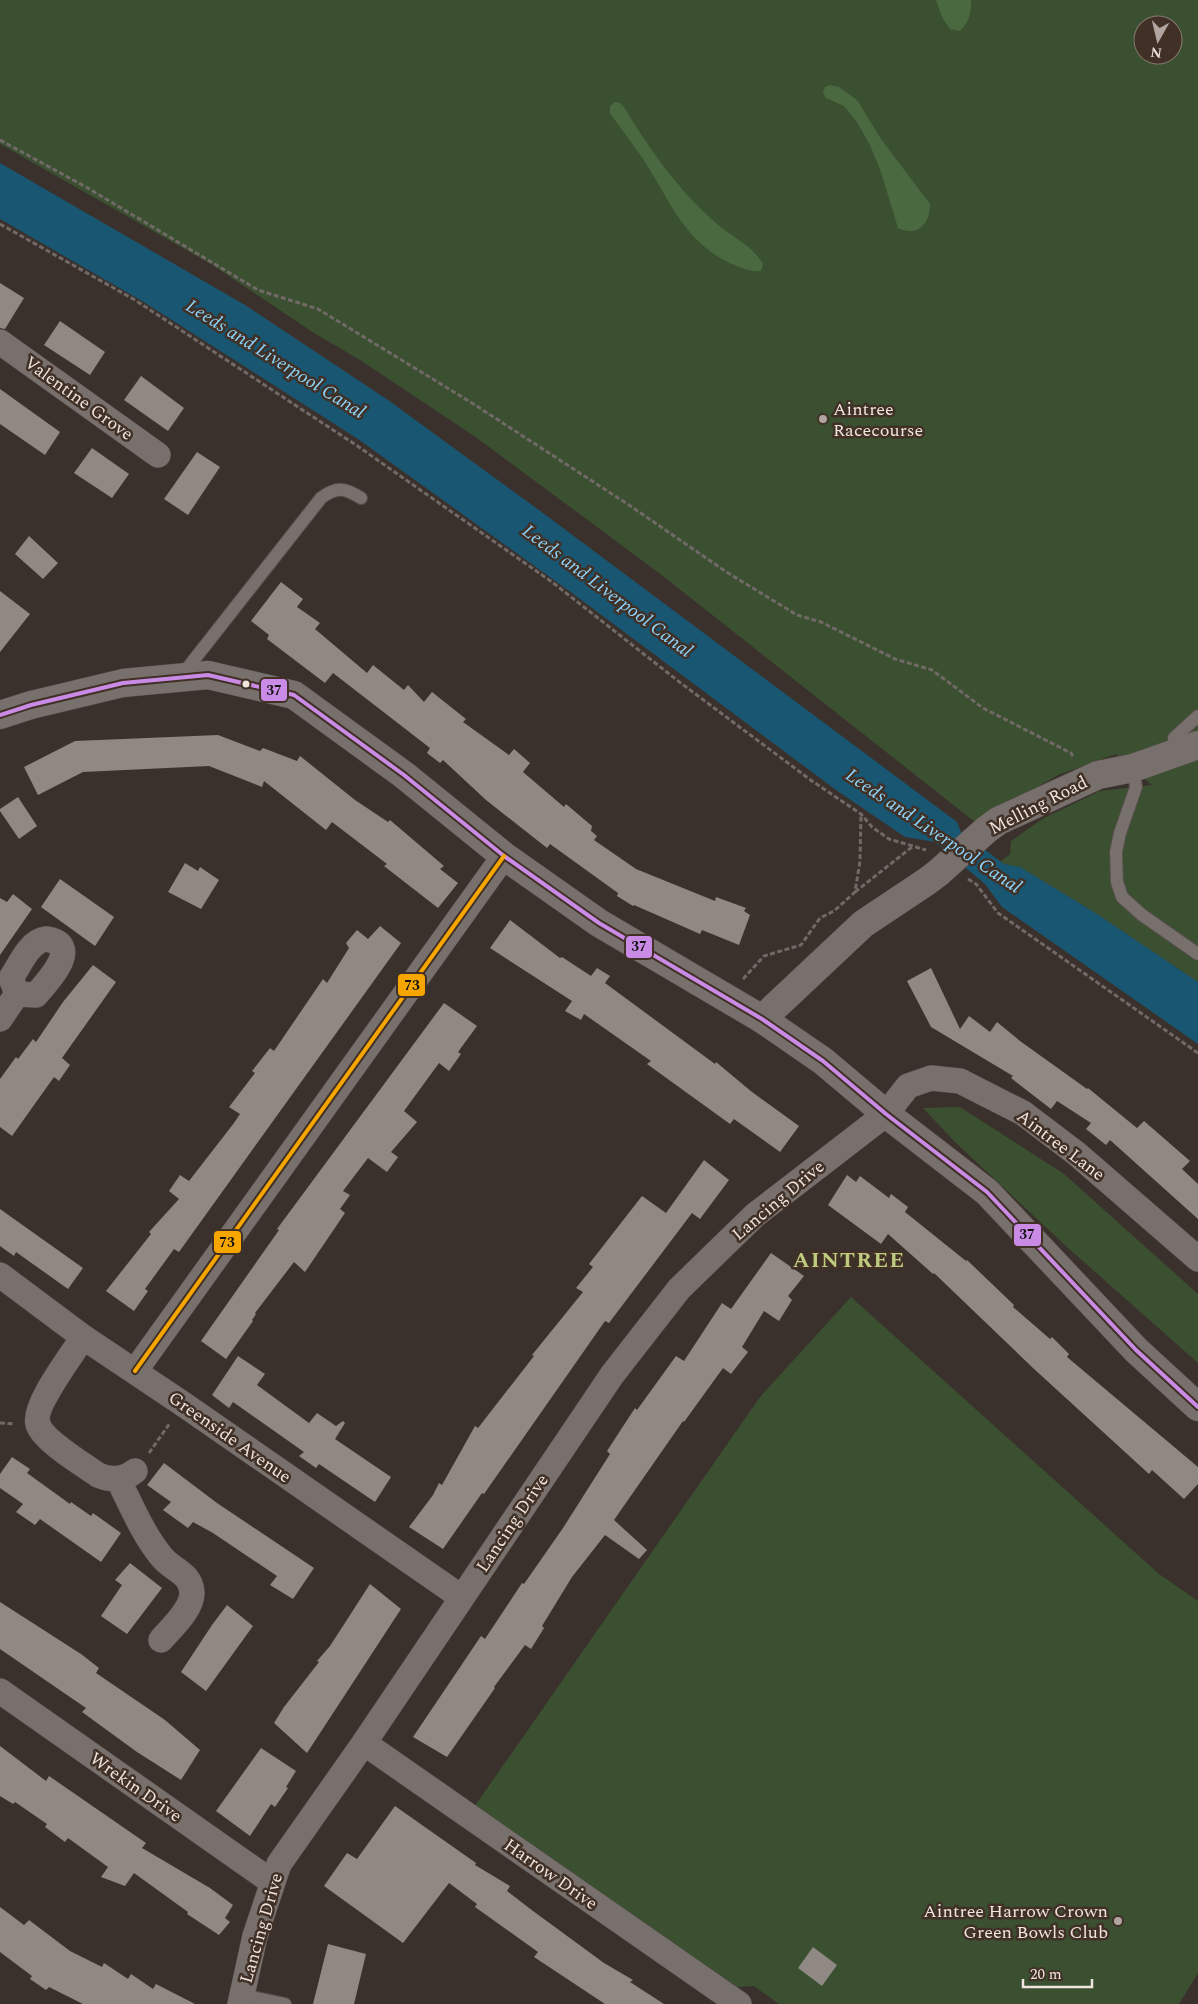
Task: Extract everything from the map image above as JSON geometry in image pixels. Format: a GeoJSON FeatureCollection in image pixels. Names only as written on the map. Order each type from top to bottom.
{"type":"FeatureCollection","features":[{"type":"Feature","properties":{"kind":"main road"},"geometry":{"type":"LineString","coordinates":[[0,715],[31,705],[123,683],[208,675],[294,695],[404,775],[504,856],[599,923],[762,1019],[823,1061],[886,1114],[987,1192],[1136,1350],[1198,1407]]}},
{"type":"Feature","properties":{"kind":"main road","name":"Melling Road"},"geometry":{"type":"LineString","coordinates":[[762,1019],[863,924],[926,882],[942,866],[998,821],[1098,775],[1133,768],[1187,749]]}},
{"type":"Feature","properties":{"kind":"street","name":"Valentine Grove"},"geometry":{"type":"LineString","coordinates":[[0,342],[158,455]]}},
{"type":"Feature","properties":{"kind":"street"},"geometry":{"type":"LineString","coordinates":[[135,1371],[504,856]]}},
{"type":"Feature","properties":{"kind":"street"},"geometry":{"type":"LineString","coordinates":[[0,1019],[18,994]]}},
{"type":"Feature","properties":{"kind":"street","name":"Aintree Lane"},"geometry":{"type":"LineString","coordinates":[[886,1114],[908,1086],[931,1078],[960,1080],[1023,1113],[1077,1154],[1198,1259]]}},
{"type":"Feature","properties":{"kind":"street","name":"Lancing Drive"},"geometry":{"type":"LineString","coordinates":[[241,1999],[255,1936],[279,1864],[364,1743],[612,1375],[679,1290],[755,1214],[886,1114]]}},
{"type":"Feature","properties":{"kind":"street","name":"Greenside Avenue"},"geometry":{"type":"LineString","coordinates":[[0,1275],[83,1337],[461,1597]]}},
{"type":"Feature","properties":{"kind":"street"},"geometry":{"type":"LineString","coordinates":[[83,1337],[42,1401],[36,1415],[38,1425],[50,1440],[98,1475],[107,1479],[127,1475],[139,1520],[162,1558],[182,1572],[189,1581],[192,1593],[189,1605],[162,1640]]}},
{"type":"Feature","properties":{"kind":"street","name":"Wrekin Drive"},"geometry":{"type":"LineString","coordinates":[[0,1691],[272,1882]]}},
{"type":"Feature","properties":{"kind":"street","name":"Harrow Drive"},"geometry":{"type":"LineString","coordinates":[[364,1743],[740,2004]]}},
{"type":"Feature","properties":{"kind":"lane"},"geometry":{"type":"LineString","coordinates":[[180,678],[321,498],[332,490],[341,490],[352,492],[361,498]]}},
{"type":"Feature","properties":{"kind":"lane"},"geometry":{"type":"LineString","coordinates":[[1187,749],[1174,738],[1198,716]]}},
{"type":"Feature","properties":{"kind":"lane"},"geometry":{"type":"LineString","coordinates":[[1133,768],[1136,787],[1120,833],[1116,852],[1117,882],[1122,897],[1142,915],[1198,954]]}},
{"type":"Feature","properties":{"kind":"lane"},"geometry":{"type":"LineString","coordinates":[[241,1999],[285,2004]]}},
{"type":"Feature","properties":{"kind":"path"},"geometry":{"type":"LineString","coordinates":[[0,140],[86,187],[258,290],[318,309],[472,403],[728,572],[797,615],[821,622],[895,659],[932,670],[983,708],[1071,753],[1089,779]]}},
{"type":"Feature","properties":{"kind":"path"},"geometry":{"type":"LineString","coordinates":[[0,224],[135,300],[356,445],[552,582],[682,684],[812,781],[861,814],[872,827],[888,839],[912,847],[976,884],[998,913],[1198,1053]]}},
{"type":"Feature","properties":{"kind":"path"},"geometry":{"type":"LineString","coordinates":[[855,892],[860,861],[861,814]]}},
{"type":"Feature","properties":{"kind":"path"},"geometry":{"type":"LineString","coordinates":[[727,998],[764,956],[801,945],[820,918],[834,911],[912,847]]}},
{"type":"Feature","properties":{"kind":"path"},"geometry":{"type":"LineString","coordinates":[[127,1475],[183,1404]]}},
{"type":"Feature","properties":{"kind":"green space","name":"Aintree Racecourse"},"geometry":{"type":"Polygon","coordinates":[[[0,0],[1198,0],[1198,982],[1097,914],[1020,867],[1000,862],[1010,854],[1011,841],[1044,818],[1100,791],[1152,785],[1116,754],[1058,775],[1009,804],[980,826],[659,573],[477,438],[211,264],[0,144],[0,0]]]}},
{"type":"Feature","properties":{"kind":"green space"},"geometry":{"type":"Polygon","coordinates":[[[936,0],[971,0],[969,17],[960,31],[950,29],[943,19],[936,0]]]}},
{"type":"Feature","properties":{"kind":"green space"},"geometry":{"type":"Polygon","coordinates":[[[830,85],[839,87],[857,100],[881,139],[930,204],[928,218],[921,227],[911,231],[898,228],[881,172],[870,145],[857,122],[844,106],[826,98],[823,93],[825,87],[830,85]]]}},
{"type":"Feature","properties":{"kind":"green space"},"geometry":{"type":"Polygon","coordinates":[[[615,102],[620,103],[624,107],[655,154],[703,212],[759,257],[763,264],[761,271],[750,270],[732,264],[704,247],[693,236],[610,113],[610,106],[615,102]]]}},
{"type":"Feature","properties":{"kind":"green space"},"geometry":{"type":"Polygon","coordinates":[[[960,1107],[1064,1174],[1198,1294],[1198,1363],[1067,1247],[955,1142],[923,1108],[960,1107]]]}},
{"type":"Feature","properties":{"kind":"green space"},"geometry":{"type":"Polygon","coordinates":[[[851,1297],[1159,1574],[1198,1601],[1198,1973],[1179,2004],[779,2004],[754,1986],[724,1988],[472,1810],[760,1397],[851,1297]]]}},
{"type":"Feature","properties":{"kind":"water","name":"Leeds and Liverpool Canal"},"geometry":{"type":"Polygon","coordinates":[[[0,163],[245,305],[388,400],[543,513],[957,822],[961,832],[1004,864],[1020,867],[1097,914],[1198,982],[1198,1044],[1002,907],[985,884],[935,842],[905,837],[836,790],[572,593],[358,439],[142,301],[0,219],[0,163]]]}},
{"type":"Feature","properties":{"kind":"building"},"geometry":{"type":"Polygon","coordinates":[[[0,283],[24,298],[5,329],[0,328],[0,283]]]}},
{"type":"Feature","properties":{"kind":"building"},"geometry":{"type":"Polygon","coordinates":[[[60,321],[105,352],[90,375],[44,345],[60,321]]]}},
{"type":"Feature","properties":{"kind":"building"},"geometry":{"type":"Polygon","coordinates":[[[141,376],[184,408],[168,431],[124,400],[141,376]]]}},
{"type":"Feature","properties":{"kind":"building"},"geometry":{"type":"Polygon","coordinates":[[[0,389],[60,432],[45,455],[0,424],[0,389]]]}},
{"type":"Feature","properties":{"kind":"building"},"geometry":{"type":"Polygon","coordinates":[[[92,448],[129,474],[112,498],[74,473],[92,448]]]}},
{"type":"Feature","properties":{"kind":"building"},"geometry":{"type":"Polygon","coordinates":[[[197,452],[220,467],[188,515],[164,499],[197,452]]]}},
{"type":"Feature","properties":{"kind":"building"},"geometry":{"type":"Polygon","coordinates":[[[29,536],[58,563],[43,579],[15,554],[29,536]]]}},
{"type":"Feature","properties":{"kind":"building"},"geometry":{"type":"Polygon","coordinates":[[[281,582],[303,599],[297,607],[320,623],[315,629],[367,673],[373,665],[404,690],[408,685],[424,702],[432,692],[466,719],[463,722],[509,755],[514,749],[530,763],[523,772],[564,807],[566,804],[592,826],[591,831],[597,836],[594,840],[636,869],[715,901],[716,897],[746,908],[744,911],[750,915],[739,945],[702,930],[700,934],[633,906],[617,896],[618,893],[550,844],[547,848],[486,800],[443,760],[440,763],[427,753],[430,748],[333,673],[325,683],[267,639],[269,635],[251,621],[281,582]]]}},
{"type":"Feature","properties":{"kind":"building"},"geometry":{"type":"Polygon","coordinates":[[[0,591],[30,614],[0,652],[0,591]]]}},
{"type":"Feature","properties":{"kind":"building"},"geometry":{"type":"Polygon","coordinates":[[[218,735],[260,751],[263,748],[297,761],[300,756],[355,800],[388,822],[390,820],[444,866],[440,869],[458,883],[438,908],[384,866],[387,864],[332,822],[326,830],[264,781],[262,787],[209,766],[83,772],[38,795],[24,767],[75,741],[218,735]]]}},
{"type":"Feature","properties":{"kind":"building"},"geometry":{"type":"Polygon","coordinates":[[[18,797],[37,826],[19,839],[0,811],[0,809],[18,797]]]}},
{"type":"Feature","properties":{"kind":"building"},"geometry":{"type":"Polygon","coordinates":[[[185,863],[198,871],[200,867],[219,880],[201,909],[168,892],[185,863]]]}},
{"type":"Feature","properties":{"kind":"building"},"geometry":{"type":"Polygon","coordinates":[[[60,879],[114,917],[95,946],[41,907],[60,879]]]}},
{"type":"Feature","properties":{"kind":"building"},"geometry":{"type":"Polygon","coordinates":[[[13,894],[32,909],[0,955],[0,898],[7,902],[13,894]]]}},
{"type":"Feature","properties":{"kind":"building"},"geometry":{"type":"Polygon","coordinates":[[[510,920],[560,958],[562,957],[591,976],[597,968],[610,976],[605,983],[715,1064],[716,1062],[752,1092],[799,1126],[780,1152],[734,1119],[730,1124],[647,1064],[651,1061],[584,1014],[581,1020],[565,1011],[572,1001],[490,948],[510,920]]]}},
{"type":"Feature","properties":{"kind":"building"},"geometry":{"type":"Polygon","coordinates":[[[380,926],[401,943],[179,1252],[174,1249],[145,1289],[148,1291],[134,1311],[106,1291],[151,1234],[149,1232],[179,1199],[169,1191],[180,1175],[189,1181],[234,1123],[240,1114],[229,1107],[255,1073],[252,1071],[270,1048],[274,1051],[323,979],[327,983],[349,948],[346,943],[357,930],[368,939],[380,926]]]}},
{"type":"Feature","properties":{"kind":"building"},"geometry":{"type":"Polygon","coordinates":[[[93,965],[116,982],[62,1058],[70,1065],[59,1081],[54,1077],[12,1136],[0,1127],[0,1079],[16,1057],[18,1059],[33,1039],[36,1042],[63,1002],[93,965]]]}},
{"type":"Feature","properties":{"kind":"building"},"geometry":{"type":"Polygon","coordinates":[[[931,968],[960,1029],[969,1016],[990,1032],[997,1022],[1020,1041],[1088,1088],[1137,1128],[1144,1121],[1190,1161],[1182,1169],[1198,1184],[1198,1219],[1110,1140],[1106,1145],[1086,1129],[1091,1123],[1057,1101],[1051,1109],[1011,1078],[1013,1076],[931,1027],[907,981],[931,968]]]}},
{"type":"Feature","properties":{"kind":"building"},"geometry":{"type":"Polygon","coordinates":[[[444,1003],[477,1026],[458,1052],[461,1054],[449,1071],[439,1063],[404,1111],[417,1122],[391,1152],[398,1157],[387,1172],[368,1158],[343,1191],[350,1195],[340,1209],[345,1213],[305,1272],[294,1262],[255,1313],[253,1321],[226,1359],[201,1341],[279,1230],[277,1229],[444,1003]]]}},
{"type":"Feature","properties":{"kind":"building"},"geometry":{"type":"Polygon","coordinates":[[[704,1160],[729,1180],[700,1219],[692,1213],[609,1323],[605,1321],[484,1494],[482,1493],[443,1549],[409,1527],[433,1495],[439,1483],[442,1485],[475,1426],[478,1428],[534,1356],[532,1355],[583,1292],[576,1288],[593,1267],[589,1264],[642,1196],[666,1213],[704,1160]]]}},
{"type":"Feature","properties":{"kind":"building"},"geometry":{"type":"Polygon","coordinates":[[[847,1175],[856,1182],[860,1176],[889,1198],[891,1194],[908,1207],[905,1212],[967,1260],[1014,1305],[1013,1307],[1050,1339],[1052,1337],[1069,1354],[1067,1357],[1198,1467],[1198,1484],[1184,1499],[1152,1470],[1149,1474],[1033,1368],[934,1273],[888,1234],[881,1244],[828,1205],[847,1175]]]}},
{"type":"Feature","properties":{"kind":"building"},"geometry":{"type":"Polygon","coordinates":[[[0,1209],[83,1268],[68,1289],[16,1252],[14,1256],[0,1246],[0,1209]]]}},
{"type":"Feature","properties":{"kind":"building"},"geometry":{"type":"Polygon","coordinates":[[[771,1253],[804,1276],[788,1296],[792,1300],[779,1321],[764,1311],[742,1347],[748,1352],[731,1374],[723,1368],[683,1421],[614,1520],[647,1550],[639,1559],[605,1535],[572,1577],[542,1626],[544,1628],[531,1649],[525,1645],[447,1757],[413,1737],[481,1636],[485,1639],[522,1583],[524,1584],[563,1528],[610,1454],[607,1451],[635,1408],[637,1410],[676,1356],[684,1361],[722,1303],[731,1309],[771,1253]]]}},
{"type":"Feature","properties":{"kind":"building"},"geometry":{"type":"Polygon","coordinates":[[[238,1356],[265,1374],[257,1385],[309,1423],[317,1413],[336,1426],[343,1421],[345,1423],[335,1439],[391,1477],[375,1502],[319,1464],[316,1468],[299,1456],[304,1452],[233,1402],[229,1408],[212,1395],[238,1356]]]}},
{"type":"Feature","properties":{"kind":"building"},"geometry":{"type":"Polygon","coordinates":[[[12,1457],[30,1469],[27,1473],[70,1504],[71,1502],[91,1516],[93,1513],[121,1533],[101,1562],[40,1519],[35,1525],[16,1512],[23,1504],[0,1488],[0,1474],[12,1457]]]}},
{"type":"Feature","properties":{"kind":"building"},"geometry":{"type":"Polygon","coordinates":[[[164,1463],[217,1503],[314,1568],[293,1599],[270,1585],[277,1576],[213,1533],[193,1522],[188,1528],[163,1510],[171,1502],[147,1485],[164,1463]]]}},
{"type":"Feature","properties":{"kind":"building"},"geometry":{"type":"Polygon","coordinates":[[[130,1563],[162,1588],[127,1634],[101,1616],[122,1585],[115,1580],[130,1563]]]}},
{"type":"Feature","properties":{"kind":"building"},"geometry":{"type":"Polygon","coordinates":[[[370,1584],[401,1609],[307,1753],[274,1723],[319,1662],[317,1661],[330,1646],[370,1584]]]}},
{"type":"Feature","properties":{"kind":"building"},"geometry":{"type":"Polygon","coordinates":[[[0,1602],[81,1654],[99,1668],[96,1673],[165,1720],[200,1750],[181,1780],[137,1752],[82,1712],[86,1708],[0,1649],[0,1602]]]}},
{"type":"Feature","properties":{"kind":"building"},"geometry":{"type":"Polygon","coordinates":[[[227,1605],[253,1626],[206,1691],[181,1672],[227,1605]]]}},
{"type":"Feature","properties":{"kind":"building"},"geometry":{"type":"Polygon","coordinates":[[[0,1746],[46,1781],[49,1776],[146,1843],[142,1848],[210,1888],[233,1905],[225,1918],[230,1922],[219,1935],[187,1914],[188,1912],[134,1873],[125,1886],[101,1877],[108,1867],[68,1838],[65,1842],[45,1827],[47,1824],[15,1802],[13,1804],[0,1796],[0,1746]]]}},
{"type":"Feature","properties":{"kind":"building"},"geometry":{"type":"Polygon","coordinates":[[[261,1748],[296,1771],[286,1787],[288,1788],[275,1807],[271,1804],[250,1836],[216,1811],[261,1748]]]}},
{"type":"Feature","properties":{"kind":"building"},"geometry":{"type":"Polygon","coordinates":[[[395,1806],[476,1863],[475,1865],[510,1886],[507,1891],[533,1911],[604,1963],[633,1980],[630,1982],[664,2004],[605,2004],[534,1957],[538,1952],[475,1907],[477,1904],[449,1883],[403,1943],[324,1886],[347,1853],[357,1859],[395,1806]]]}},
{"type":"Feature","properties":{"kind":"building"},"geometry":{"type":"Polygon","coordinates":[[[0,1907],[24,1925],[29,1920],[70,1951],[102,1967],[104,1963],[128,1979],[131,1974],[153,1989],[156,1984],[195,2004],[83,2004],[49,1987],[46,1990],[30,1979],[32,1976],[0,1952],[0,1907]]]}},
{"type":"Feature","properties":{"kind":"building"},"geometry":{"type":"Polygon","coordinates":[[[328,1944],[366,1954],[354,2004],[313,2004],[328,1944]]]}},
{"type":"Feature","properties":{"kind":"building"},"geometry":{"type":"Polygon","coordinates":[[[813,1947],[837,1965],[822,1986],[798,1968],[813,1947]]]}},
{"type":"Feature","properties":{"kind":"transit line","name":"37"},"geometry":{"type":"LineString","coordinates":[[0,715],[31,705],[123,683],[208,675],[294,695],[404,775],[504,856],[599,923],[762,1019],[823,1061],[886,1114],[987,1192],[1136,1350],[1198,1407]]}},
{"type":"Feature","properties":{"kind":"transit line","name":"73"},"geometry":{"type":"LineString","coordinates":[[135,1371],[504,856]]}},
{"type":"Feature","properties":{"kind":"place","name":"Aintree Racecourse"},"geometry":{"type":"Point","coordinates":[823,419]}},
{"type":"Feature","properties":{"kind":"place","name":"Aintree Harrow Crown Green Bowls Club"},"geometry":{"type":"Point","coordinates":[1118,1921]}},
{"type":"Feature","properties":{"kind":"district","name":"AINTREE"},"geometry":{"type":"Point","coordinates":[849,1259]}}]}
